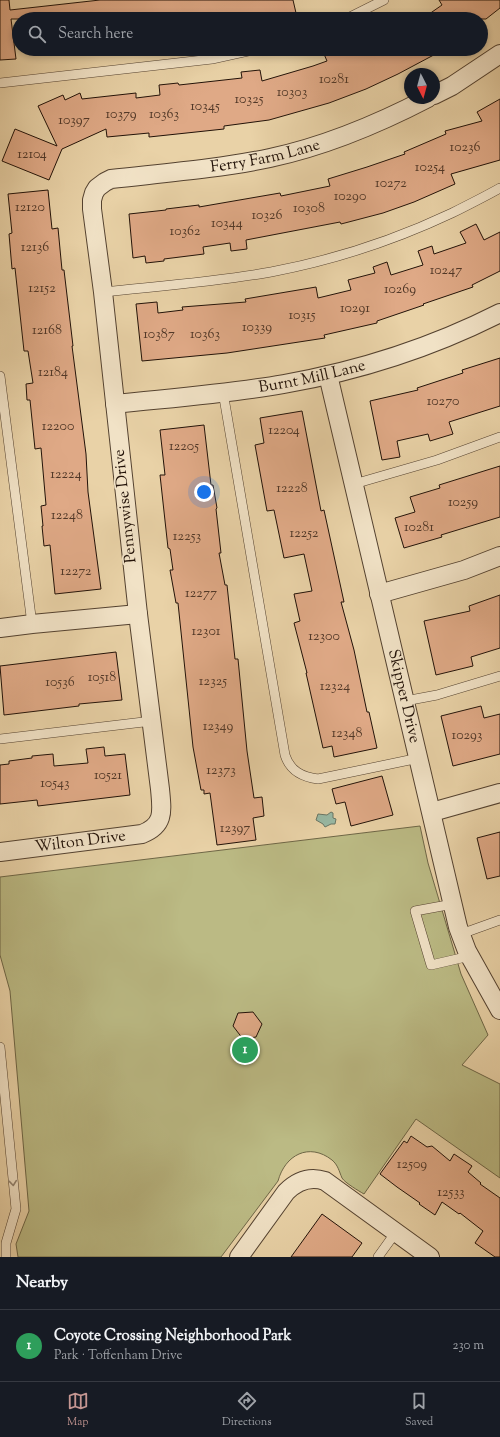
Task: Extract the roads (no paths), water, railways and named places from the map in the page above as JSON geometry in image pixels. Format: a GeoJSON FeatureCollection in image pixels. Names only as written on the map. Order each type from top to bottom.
{"type":"FeatureCollection","features":[{"type":"Feature","properties":{"kind":"street"},"geometry":{"type":"LineString","coordinates":[[440,92],[452,86],[500,54]]}},
{"type":"Feature","properties":{"kind":"street","name":"Ferry Farm Lane"},"geometry":{"type":"LineString","coordinates":[[97,188],[111,179],[230,165],[271,158],[323,144],[353,133],[389,118],[416,104]]}},
{"type":"Feature","properties":{"kind":"street","name":"Pennywise Drive"},"geometry":{"type":"LineString","coordinates":[[97,188],[92,200],[92,209],[103,292],[138,614],[162,809],[160,820],[157,825]]}},
{"type":"Feature","properties":{"kind":"street","name":"Burnt Mill Lane"},"geometry":{"type":"LineString","coordinates":[[115,404],[284,384],[328,375],[370,364],[420,347],[475,325],[500,313]]}},
{"type":"Feature","properties":{"kind":"street","name":"Skipper Drive"},"geometry":{"type":"LineString","coordinates":[[328,375],[460,934],[470,956],[500,1010]]}},
{"type":"Feature","properties":{"kind":"street"},"geometry":{"type":"LineString","coordinates":[[380,594],[464,570],[500,556]]}},
{"type":"Feature","properties":{"kind":"street"},"geometry":{"type":"LineString","coordinates":[[0,628],[138,614]]}},
{"type":"Feature","properties":{"kind":"street"},"geometry":{"type":"LineString","coordinates":[[432,812],[500,794]]}},
{"type":"Feature","properties":{"kind":"street","name":"Wilton Drive"},"geometry":{"type":"LineString","coordinates":[[0,852],[133,836],[149,831],[157,825]]}},
{"type":"Feature","properties":{"kind":"street"},"geometry":{"type":"LineString","coordinates":[[239,1257],[286,1192],[296,1184],[312,1179],[325,1181],[430,1257]]}},
{"type":"Feature","properties":{"kind":"lane"},"geometry":{"type":"LineString","coordinates":[[360,12],[384,0]]}},
{"type":"Feature","properties":{"kind":"lane"},"geometry":{"type":"LineString","coordinates":[[0,83],[212,59],[226,56]]}},
{"type":"Feature","properties":{"kind":"lane"},"geometry":{"type":"LineString","coordinates":[[103,292],[231,278],[271,272],[317,262],[354,251],[413,230],[500,188]]}},
{"type":"Feature","properties":{"kind":"lane"},"geometry":{"type":"LineString","coordinates":[[0,376],[32,624]]}},
{"type":"Feature","properties":{"kind":"lane"},"geometry":{"type":"LineString","coordinates":[[223,392],[285,755],[288,763],[297,773],[318,779],[419,758]]}},
{"type":"Feature","properties":{"kind":"lane"},"geometry":{"type":"LineString","coordinates":[[354,484],[437,460],[500,437]]}},
{"type":"Feature","properties":{"kind":"lane"},"geometry":{"type":"LineString","coordinates":[[405,701],[437,695],[500,676]]}},
{"type":"Feature","properties":{"kind":"lane"},"geometry":{"type":"LineString","coordinates":[[0,739],[152,721]]}},
{"type":"Feature","properties":{"kind":"lane"},"geometry":{"type":"LineString","coordinates":[[453,904],[416,911],[431,965],[470,956]]}},
{"type":"Feature","properties":{"kind":"lane"},"geometry":{"type":"LineString","coordinates":[[460,934],[500,920]]}},
{"type":"Feature","properties":{"kind":"lane"},"geometry":{"type":"LineString","coordinates":[[0,1047],[16,1209],[6,1243],[6,1257]]}},
{"type":"Feature","properties":{"kind":"lane"},"geometry":{"type":"LineString","coordinates":[[378,1257],[396,1232]]}},
{"type":"Feature","properties":{"kind":"place","name":"Coyote Crossing Neighborhood Park"},"geometry":{"type":"Point","coordinates":[245,1050]}}]}
